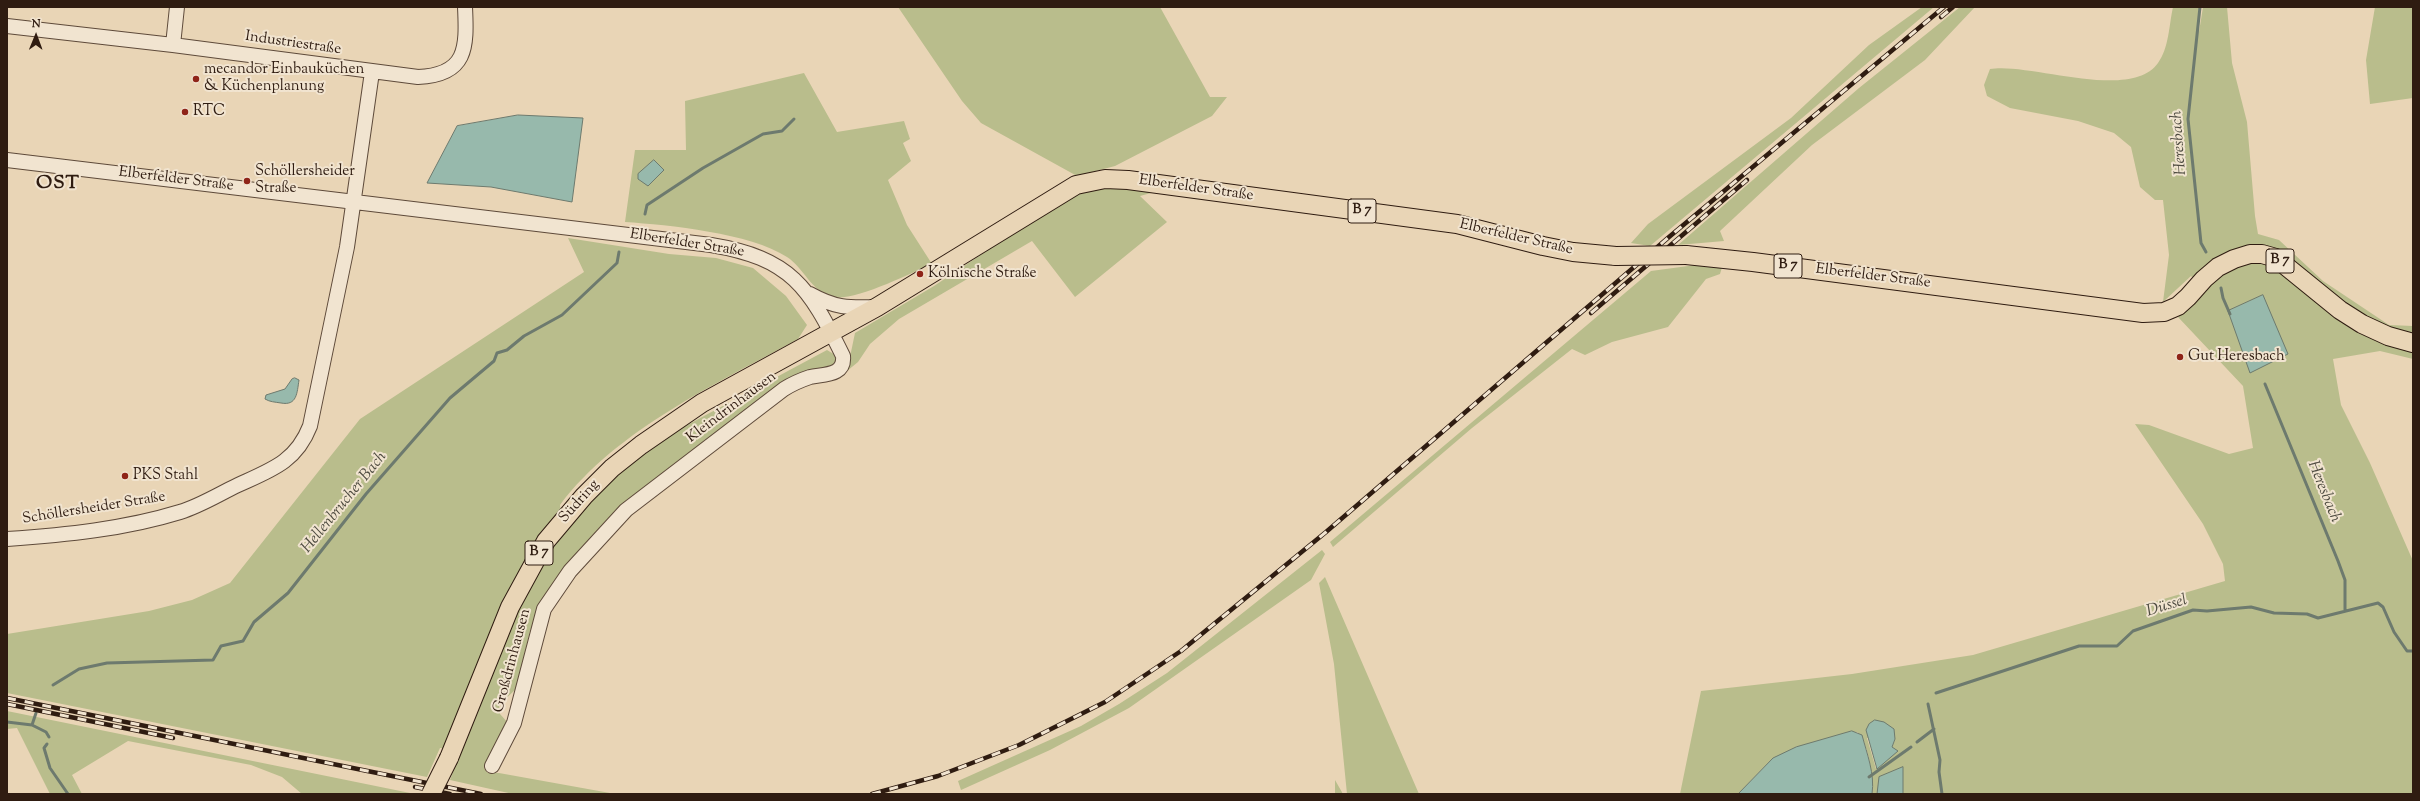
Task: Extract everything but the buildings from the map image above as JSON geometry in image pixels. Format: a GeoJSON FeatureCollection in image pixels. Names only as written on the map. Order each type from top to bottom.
{"type":"FeatureCollection","features":[{"type":"Feature","properties":{"kind":"main road","name":"Elberfelder Straße"},"geometry":{"type":"LineString","coordinates":[[832,333],[1076,185],[1105,179],[1128,180],[1457,224],[1543,246],[1573,252],[1616,256],[1686,255],[1761,263],[2143,313],[2164,312],[2178,306],[2188,298],[2204,278],[2218,267],[2234,259],[2250,254],[2262,254],[2276,258],[2340,310],[2362,324],[2388,336],[2413,343]]}},
{"type":"Feature","properties":{"kind":"main road","name":"Südring"},"geometry":{"type":"LineString","coordinates":[[432,794],[449,758],[510,607],[546,541],[584,496],[612,468],[641,445],[702,403],[832,333]]}},
{"type":"Feature","properties":{"kind":"street"},"geometry":{"type":"LineString","coordinates":[[173,45],[177,7]]}},
{"type":"Feature","properties":{"kind":"street","name":"Industriestraße"},"geometry":{"type":"LineString","coordinates":[[7,26],[173,45],[418,77],[447,72],[456,63],[466,39],[465,7]]}},
{"type":"Feature","properties":{"kind":"street"},"geometry":{"type":"LineString","coordinates":[[354,202],[372,72]]}},
{"type":"Feature","properties":{"kind":"street","name":"Elberfelder Straße"},"geometry":{"type":"LineString","coordinates":[[7,160],[575,228],[739,250],[777,266],[808,292],[832,333]]}},
{"type":"Feature","properties":{"kind":"street","name":"Schöllersheider Straße"},"geometry":{"type":"LineString","coordinates":[[7,539],[105,528],[146,521],[182,512],[278,467],[294,454],[304,441],[310,426],[339,289],[354,202]]}},
{"type":"Feature","properties":{"kind":"street"},"geometry":{"type":"LineString","coordinates":[[808,292],[825,302],[840,307],[877,307]]}},
{"type":"Feature","properties":{"kind":"street","name":"Kleindrinhausen"},"geometry":{"type":"LineString","coordinates":[[658,485],[784,389],[797,382],[838,370],[843,361],[843,356],[832,333]]}},
{"type":"Feature","properties":{"kind":"street","name":"Großdrinhausen"},"geometry":{"type":"LineString","coordinates":[[492,766],[514,723],[538,627],[551,595],[598,539],[626,510],[658,485]]}},
{"type":"Feature","properties":{"kind":"green space"},"geometry":{"type":"Polygon","coordinates":[[[898,7],[1160,7],[1210,97],[1227,97],[1212,116],[1115,166],[1077,176],[981,123],[962,101],[898,7]]]}},
{"type":"Feature","properties":{"kind":"green space"},"geometry":{"type":"Polygon","coordinates":[[[1922,7],[1934,7],[1650,246],[1631,243],[1648,224],[1791,118],[1869,45],[1922,7]]]}},
{"type":"Feature","properties":{"kind":"green space"},"geometry":{"type":"Polygon","coordinates":[[[1960,7],[1975,7],[1925,60],[1812,145],[1720,231],[1724,241],[1678,245],[1859,88],[1960,7]]]}},
{"type":"Feature","properties":{"kind":"green space"},"geometry":{"type":"Polygon","coordinates":[[[2173,7],[2200,7],[2199,32],[2203,7],[2227,7],[2232,63],[2247,122],[2255,216],[2258,234],[2279,240],[2323,281],[2389,325],[2413,326],[2413,359],[2380,351],[2333,359],[2341,405],[2370,463],[2413,561],[2413,794],[1872,794],[1872,780],[1867,751],[1861,736],[1857,732],[1773,758],[1738,794],[1680,794],[1701,691],[1852,674],[1973,655],[2225,581],[2223,564],[2203,524],[2135,424],[2149,425],[2229,454],[2253,448],[2243,386],[2178,317],[2205,291],[2191,276],[2163,302],[2169,255],[2163,200],[2155,200],[2140,187],[2131,147],[2114,133],[2078,121],[2010,108],[1987,96],[1984,85],[1990,69],[2007,68],[2103,80],[2126,79],[2145,74],[2158,63],[2162,57],[2167,43],[2173,7]],[[1867,738],[1876,769],[1892,747],[1895,739],[1867,738]]]}},
{"type":"Feature","properties":{"kind":"green space"},"geometry":{"type":"Polygon","coordinates":[[[2375,7],[2413,7],[2413,98],[2370,104],[2366,60],[2375,7]]]}},
{"type":"Feature","properties":{"kind":"green space"},"geometry":{"type":"Polygon","coordinates":[[[804,73],[837,132],[904,121],[910,139],[903,143],[911,161],[888,180],[907,225],[932,264],[868,291],[842,297],[832,297],[825,294],[813,285],[793,261],[771,249],[752,242],[731,236],[686,228],[625,222],[635,150],[686,150],[685,101],[804,73]]]}},
{"type":"Feature","properties":{"kind":"green space"},"geometry":{"type":"Polygon","coordinates":[[[1114,185],[1136,187],[1151,193],[1140,196],[1167,222],[1075,297],[1032,241],[899,319],[870,344],[858,362],[847,371],[855,333],[934,286],[1057,204],[1087,189],[1114,185]]]}},
{"type":"Feature","properties":{"kind":"green space"},"geometry":{"type":"Polygon","coordinates":[[[568,238],[669,254],[716,258],[753,268],[786,296],[807,325],[798,339],[702,391],[639,431],[583,478],[560,505],[561,513],[447,749],[440,748],[427,777],[7,693],[7,634],[149,611],[192,600],[230,583],[360,419],[584,272],[568,238]]]}},
{"type":"Feature","properties":{"kind":"green space"},"geometry":{"type":"Polygon","coordinates":[[[1703,264],[1723,264],[1720,274],[1706,279],[1668,327],[1612,342],[1585,355],[1572,349],[1472,428],[1333,547],[1330,542],[1651,271],[1703,264]]]}},
{"type":"Feature","properties":{"kind":"green space"},"geometry":{"type":"Polygon","coordinates":[[[827,350],[837,356],[837,364],[829,370],[815,372],[606,522],[564,567],[544,597],[530,631],[516,689],[499,705],[500,714],[509,724],[495,752],[484,768],[488,773],[499,773],[610,793],[630,794],[513,794],[450,780],[510,619],[546,554],[587,499],[650,445],[827,350]]]}},
{"type":"Feature","properties":{"kind":"green space"},"geometry":{"type":"Polygon","coordinates":[[[1322,550],[1325,554],[1311,580],[1129,708],[1050,750],[961,790],[958,781],[1081,726],[1119,704],[1167,673],[1322,550]]]}},
{"type":"Feature","properties":{"kind":"green space"},"geometry":{"type":"Polygon","coordinates":[[[1325,577],[1419,794],[1347,794],[1334,664],[1319,583],[1325,577]]]}},
{"type":"Feature","properties":{"kind":"green space"},"geometry":{"type":"Polygon","coordinates":[[[7,711],[415,794],[302,794],[282,777],[251,765],[128,741],[72,775],[82,794],[50,794],[17,728],[7,729],[7,711]]]}},
{"type":"Feature","properties":{"kind":"green space"},"geometry":{"type":"Polygon","coordinates":[[[1335,780],[1343,794],[1335,794],[1335,780]]]}},
{"type":"Feature","properties":{"kind":"shaded area"},"geometry":{"type":"Polygon","coordinates":[[[518,115],[583,118],[572,202],[491,187],[427,183],[457,126],[518,115]]]}},
{"type":"Feature","properties":{"kind":"shaded area"},"geometry":{"type":"Polygon","coordinates":[[[654,160],[664,170],[648,186],[638,179],[638,174],[654,160]]]}},
{"type":"Feature","properties":{"kind":"shaded area"},"geometry":{"type":"Polygon","coordinates":[[[2263,295],[2288,354],[2250,373],[2228,311],[2263,295]]]}},
{"type":"Feature","properties":{"kind":"shaded area"},"geometry":{"type":"Polygon","coordinates":[[[295,378],[299,380],[297,394],[293,400],[286,403],[273,402],[265,399],[266,395],[285,389],[292,379],[295,378]]]}},
{"type":"Feature","properties":{"kind":"shaded area"},"geometry":{"type":"Polygon","coordinates":[[[1875,720],[1884,722],[1894,729],[1895,739],[1892,747],[1898,751],[1877,769],[1866,730],[1869,724],[1875,720]]]}},
{"type":"Feature","properties":{"kind":"shaded area"},"geometry":{"type":"Polygon","coordinates":[[[1852,731],[1862,735],[1871,772],[1873,787],[1872,794],[1738,794],[1773,758],[1796,747],[1852,731]]]}},
{"type":"Feature","properties":{"kind":"shaded area"},"geometry":{"type":"Polygon","coordinates":[[[1903,767],[1903,794],[1877,794],[1879,777],[1903,767]]]}},
{"type":"Feature","properties":{"kind":"waterway","name":"Heresbach"},"geometry":{"type":"LineString","coordinates":[[2200,7],[2188,119],[2201,243],[2206,252]]}},
{"type":"Feature","properties":{"kind":"waterway","name":"Hellenbrucher Bach"},"geometry":{"type":"LineString","coordinates":[[645,214],[647,205],[703,168],[763,134],[782,131],[794,119]]}},
{"type":"Feature","properties":{"kind":"waterway","name":"Hellenbrucher Bach"},"geometry":{"type":"LineString","coordinates":[[53,685],[79,669],[107,663],[213,660],[221,646],[243,641],[254,622],[288,593],[366,494],[450,398],[494,361],[497,353],[507,350],[524,336],[562,315],[617,263],[619,252]]}},
{"type":"Feature","properties":{"kind":"waterway","name":"Heresbach"},"geometry":{"type":"LineString","coordinates":[[2221,288],[2223,298],[2230,314]]}},
{"type":"Feature","properties":{"kind":"waterway","name":"Heresbach"},"geometry":{"type":"LineString","coordinates":[[2265,384],[2345,580],[2345,611]]}},
{"type":"Feature","properties":{"kind":"waterway","name":"Düssel"},"geometry":{"type":"LineString","coordinates":[[1936,693],[2079,646],[2117,646],[2133,631],[2193,610],[2207,611],[2251,607],[2274,613],[2307,614],[2318,618],[2378,603],[2383,607],[2394,632],[2407,651],[2413,651]]}},
{"type":"Feature","properties":{"kind":"waterway","name":"Düssel"},"geometry":{"type":"LineString","coordinates":[[1928,704],[1940,760],[1939,772],[1942,794]]}},
{"type":"Feature","properties":{"kind":"waterway","name":"Hellenbrucher Bach"},"geometry":{"type":"LineString","coordinates":[[7,722],[32,725],[36,713]]}},
{"type":"Feature","properties":{"kind":"waterway"},"geometry":{"type":"LineString","coordinates":[[32,725],[46,732],[49,737]]}},
{"type":"Feature","properties":{"kind":"waterway"},"geometry":{"type":"LineString","coordinates":[[1917,742],[1934,729]]}},
{"type":"Feature","properties":{"kind":"waterway"},"geometry":{"type":"LineString","coordinates":[[47,744],[44,748],[50,768],[68,794]]}},
{"type":"Feature","properties":{"kind":"waterway"},"geometry":{"type":"LineString","coordinates":[[1869,777],[1911,747]]}},
{"type":"Feature","properties":{"kind":"railway"},"geometry":{"type":"LineString","coordinates":[[872,794],[938,776],[1019,745],[1105,702],[1181,651],[1326,532],[1669,237],[1944,7]]}},
{"type":"Feature","properties":{"kind":"railway"},"geometry":{"type":"LineString","coordinates":[[1941,17],[1953,7]]}},
{"type":"Feature","properties":{"kind":"railway"},"geometry":{"type":"LineString","coordinates":[[1591,313],[1747,180]]}},
{"type":"Feature","properties":{"kind":"railway"},"geometry":{"type":"LineString","coordinates":[[7,698],[481,794]]}},
{"type":"Feature","properties":{"kind":"railway"},"geometry":{"type":"LineString","coordinates":[[7,704],[173,738]]}},
{"type":"Feature","properties":{"kind":"railway"},"geometry":{"type":"LineString","coordinates":[[415,787],[450,794]]}},
{"type":"Feature","properties":{"kind":"place","name":"mecandor Einbauküchen & Küchenplanung"},"geometry":{"type":"Point","coordinates":[196,79]}},
{"type":"Feature","properties":{"kind":"place","name":"RTC"},"geometry":{"type":"Point","coordinates":[185,112]}},
{"type":"Feature","properties":{"kind":"place","name":"Schöllersheider Straße"},"geometry":{"type":"Point","coordinates":[247,181]}},
{"type":"Feature","properties":{"kind":"place","name":"Kölnische Straße"},"geometry":{"type":"Point","coordinates":[920,274]}},
{"type":"Feature","properties":{"kind":"place","name":"Gut Heresbach"},"geometry":{"type":"Point","coordinates":[2180,357]}},
{"type":"Feature","properties":{"kind":"place","name":"PKS Stahl"},"geometry":{"type":"Point","coordinates":[125,476]}},
{"type":"Feature","properties":{"kind":"district","name":"OST"},"geometry":{"type":"Point","coordinates":[58,185]}}]}
